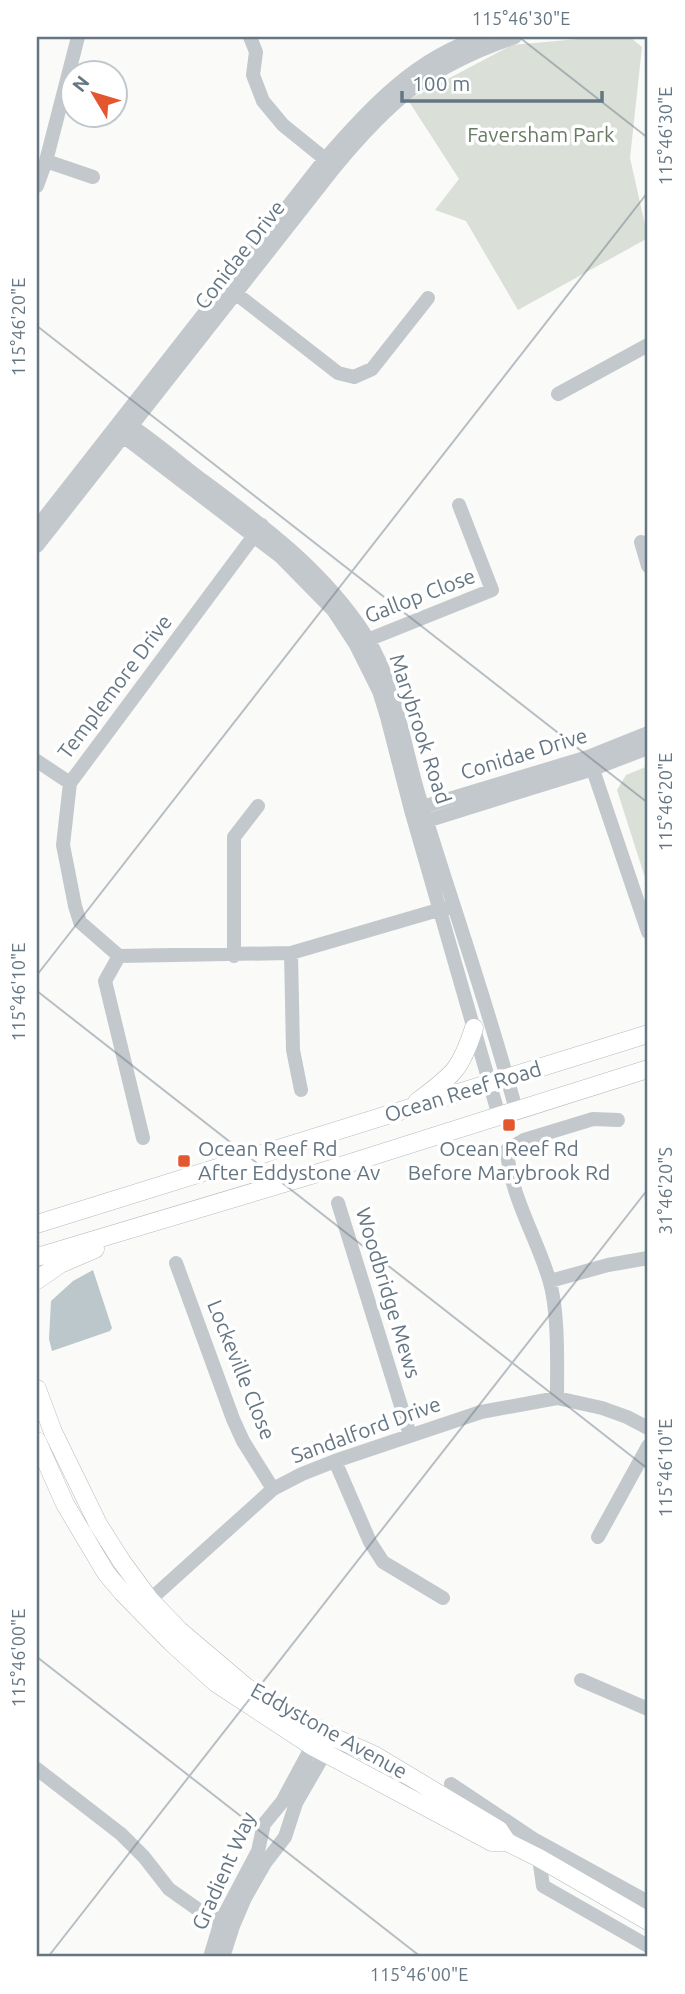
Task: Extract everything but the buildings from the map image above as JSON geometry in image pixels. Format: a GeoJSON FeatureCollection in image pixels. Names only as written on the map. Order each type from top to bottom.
{"type":"FeatureCollection","features":[{"type":"Feature","properties":{"kind":"main road"},"geometry":{"type":"LineString","coordinates":[[409,1109],[452,1075],[465,1056],[474,1028]]}},
{"type":"Feature","properties":{"kind":"main road","name":"Ocean Reef Road"},"geometry":{"type":"LineString","coordinates":[[42,1220],[648,1034]]}},
{"type":"Feature","properties":{"kind":"main road","name":"Ocean Reef Road"},"geometry":{"type":"LineString","coordinates":[[37,1257],[328,1170],[648,1069]]}},
{"type":"Feature","properties":{"kind":"main road"},"geometry":{"type":"LineString","coordinates":[[37,1280],[60,1264],[168,1216]]}},
{"type":"Feature","properties":{"kind":"main road"},"geometry":{"type":"LineString","coordinates":[[37,1440],[43,1424],[38,1393]]}},
{"type":"Feature","properties":{"kind":"main road","name":"Eddystone Avenue"},"geometry":{"type":"LineString","coordinates":[[38,1393],[53,1432],[98,1524],[145,1605]]}},
{"type":"Feature","properties":{"kind":"main road","name":"Eddystone Avenue"},"geometry":{"type":"LineString","coordinates":[[37,1440],[65,1504],[106,1573],[246,1686],[323,1741],[374,1755],[499,1830],[507,1842],[581,1874],[648,1921]]}},
{"type":"Feature","properties":{"kind":"street"},"geometry":{"type":"LineString","coordinates":[[37,186],[78,37]]}},
{"type":"Feature","properties":{"kind":"street"},"geometry":{"type":"LineString","coordinates":[[250,37],[256,52],[253,75],[263,102],[283,125],[330,163]]}},
{"type":"Feature","properties":{"kind":"street","name":"Conidae Drive"},"geometry":{"type":"LineString","coordinates":[[37,546],[123,428],[330,163],[365,113],[402,80],[440,56],[482,37]]}},
{"type":"Feature","properties":{"kind":"street","name":"Conidae Drive"},"geometry":{"type":"LineString","coordinates":[[330,163],[385,110],[417,84],[452,62],[514,37]]}},
{"type":"Feature","properties":{"kind":"street"},"geometry":{"type":"LineString","coordinates":[[46,161],[93,177]]}},
{"type":"Feature","properties":{"kind":"street"},"geometry":{"type":"LineString","coordinates":[[231,290],[338,373],[354,377],[372,369],[428,298]]}},
{"type":"Feature","properties":{"kind":"street"},"geometry":{"type":"LineString","coordinates":[[558,394],[648,345]]}},
{"type":"Feature","properties":{"kind":"street","name":"Conidae Drive"},"geometry":{"type":"LineString","coordinates":[[37,527],[123,428]]}},
{"type":"Feature","properties":{"kind":"street","name":"Marybrook Road"},"geometry":{"type":"LineString","coordinates":[[123,428],[258,531],[307,564],[345,607],[361,642],[392,694],[419,815],[507,1113]]}},
{"type":"Feature","properties":{"kind":"street","name":"Gallop Close"},"geometry":{"type":"LineString","coordinates":[[361,642],[492,590],[459,505]]}},
{"type":"Feature","properties":{"kind":"street","name":"Templemore Drive"},"geometry":{"type":"LineString","coordinates":[[118,956],[80,922],[75,906],[63,845],[70,783],[258,531]]}},
{"type":"Feature","properties":{"kind":"street"},"geometry":{"type":"LineString","coordinates":[[641,542],[648,566]]}},
{"type":"Feature","properties":{"kind":"street","name":"Conidae Drive"},"geometry":{"type":"LineString","coordinates":[[591,763],[648,733]]}},
{"type":"Feature","properties":{"kind":"street","name":"Conidae Drive"},"geometry":{"type":"LineString","coordinates":[[419,815],[648,748]]}},
{"type":"Feature","properties":{"kind":"street"},"geometry":{"type":"LineString","coordinates":[[37,761],[70,783]]}},
{"type":"Feature","properties":{"kind":"street"},"geometry":{"type":"LineString","coordinates":[[591,763],[648,932]]}},
{"type":"Feature","properties":{"kind":"street"},"geometry":{"type":"LineString","coordinates":[[234,956],[234,837],[258,806]]}},
{"type":"Feature","properties":{"kind":"street"},"geometry":{"type":"LineString","coordinates":[[143,1138],[105,981],[118,956],[291,953],[446,908]]}},
{"type":"Feature","properties":{"kind":"street","name":"Marybrook Road"},"geometry":{"type":"LineString","coordinates":[[446,908],[474,1028],[499,1081]]}},
{"type":"Feature","properties":{"kind":"street"},"geometry":{"type":"LineString","coordinates":[[291,953],[293,1049],[300,1090]]}},
{"type":"Feature","properties":{"kind":"street"},"geometry":{"type":"LineString","coordinates":[[557,1398],[556,1336],[550,1281],[508,1170],[507,1150],[524,1140],[593,1119],[618,1120]]}},
{"type":"Feature","properties":{"kind":"street","name":"Woodbridge Mews"},"geometry":{"type":"LineString","coordinates":[[338,1203],[410,1436]]}},
{"type":"Feature","properties":{"kind":"street"},"geometry":{"type":"LineString","coordinates":[[550,1281],[608,1265],[648,1258]]}},
{"type":"Feature","properties":{"kind":"street","name":"Lockeville Close"},"geometry":{"type":"LineString","coordinates":[[176,1263],[233,1419],[243,1441],[273,1489]]}},
{"type":"Feature","properties":{"kind":"street","name":"Sandalford Drive"},"geometry":{"type":"LineString","coordinates":[[145,1605],[273,1489],[335,1461],[481,1412],[557,1398],[602,1408],[648,1428]]}},
{"type":"Feature","properties":{"kind":"street"},"geometry":{"type":"LineString","coordinates":[[598,1537],[648,1446]]}},
{"type":"Feature","properties":{"kind":"street"},"geometry":{"type":"LineString","coordinates":[[335,1461],[370,1542],[383,1562],[443,1598]]}},
{"type":"Feature","properties":{"kind":"street"},"geometry":{"type":"LineString","coordinates":[[581,1680],[648,1709]]}},
{"type":"Feature","properties":{"kind":"street","name":"Gradient Way"},"geometry":{"type":"LineString","coordinates":[[223,1957],[227,1924],[285,1837],[296,1803],[323,1741]]}},
{"type":"Feature","properties":{"kind":"street","name":"Gradient Way"},"geometry":{"type":"LineString","coordinates":[[210,1957],[258,1851],[264,1824],[323,1741]]}},
{"type":"Feature","properties":{"kind":"street"},"geometry":{"type":"LineString","coordinates":[[37,1769],[121,1834],[144,1857],[169,1889],[203,1913],[227,1924]]}},
{"type":"Feature","properties":{"kind":"street","name":"Eddystone Avenue"},"geometry":{"type":"LineString","coordinates":[[451,1784],[581,1874],[648,1902]]}},
{"type":"Feature","properties":{"kind":"street"},"geometry":{"type":"LineString","coordinates":[[539,1858],[542,1886],[648,1946]]}},
{"type":"Feature","properties":{"kind":"green space","name":"Faversham Park"},"geometry":{"type":"Polygon","coordinates":[[[630,37],[642,47],[630,158],[648,238],[518,310],[466,221],[435,210],[459,179],[408,100],[512,45],[630,37]]]}},
{"type":"Feature","properties":{"kind":"green space"},"geometry":{"type":"Polygon","coordinates":[[[648,766],[648,887],[617,790],[626,775],[648,766]]]}},
{"type":"Feature","properties":{"kind":"shaded area"},"geometry":{"type":"Polygon","coordinates":[[[93,1270],[112,1328],[52,1351],[49,1339],[51,1301],[73,1281],[93,1270]]]}},
{"type":"Feature","properties":{"kind":"place","name":"Ocean Reef Rd Before Marybrook Rd"},"geometry":{"type":"Point","coordinates":[509,1125]}},
{"type":"Feature","properties":{"kind":"place","name":"Ocean Reef Rd After Eddystone Av"},"geometry":{"type":"Point","coordinates":[184,1161]}}]}
